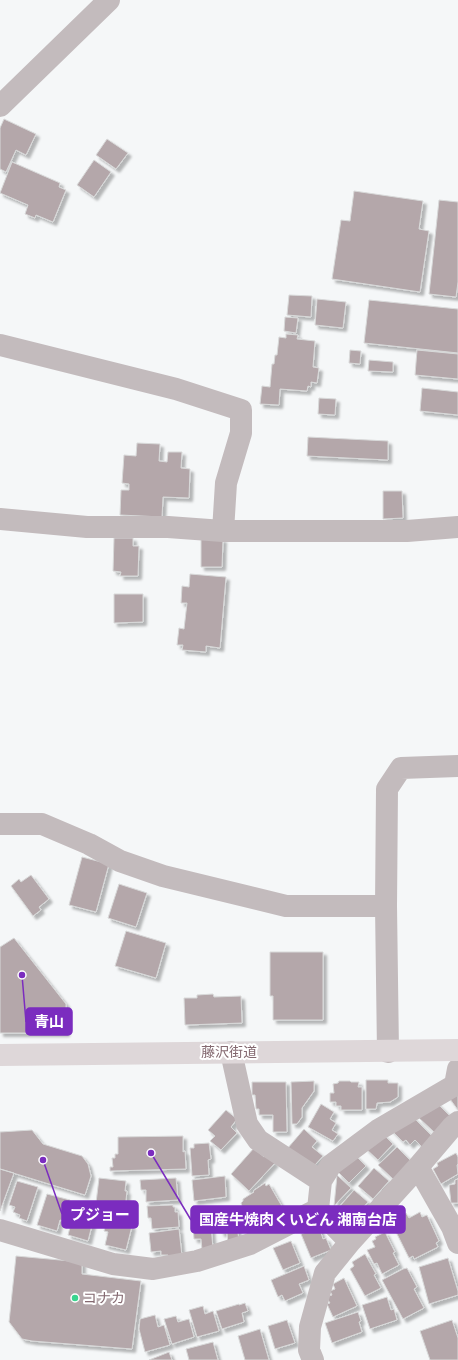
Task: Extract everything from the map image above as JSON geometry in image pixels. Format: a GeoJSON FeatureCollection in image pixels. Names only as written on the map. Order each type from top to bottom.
{"type":"FeatureCollection","features":[{"type":"Feature","properties":{"kind":"highway","name":"藤沢街道"},"geometry":{"type":"LineString","coordinates":[[0,1055],[230,1052],[388,1052],[458,1050]]}},
{"type":"Feature","properties":{"kind":"street"},"geometry":{"type":"LineString","coordinates":[[0,106],[109,0]]}},
{"type":"Feature","properties":{"kind":"street"},"geometry":{"type":"LineString","coordinates":[[0,345],[176,390],[240,410],[241,433],[226,483],[223,531]]}},
{"type":"Feature","properties":{"kind":"street"},"geometry":{"type":"LineString","coordinates":[[0,519],[87,527],[168,528],[223,531],[407,531],[458,527]]}},
{"type":"Feature","properties":{"kind":"street"},"geometry":{"type":"LineString","coordinates":[[388,1052],[386,906],[387,789],[401,768],[458,766]]}},
{"type":"Feature","properties":{"kind":"street"},"geometry":{"type":"LineString","coordinates":[[0,824],[42,824],[89,844],[120,861],[162,876],[286,906],[386,906]]}},
{"type":"Feature","properties":{"kind":"street"},"geometry":{"type":"LineString","coordinates":[[230,1052],[247,1124],[258,1140],[321,1181]]}},
{"type":"Feature","properties":{"kind":"street"},"geometry":{"type":"LineString","coordinates":[[318,1209],[321,1181],[331,1165],[378,1130],[455,1085],[458,1069]]}},
{"type":"Feature","properties":{"kind":"street"},"geometry":{"type":"LineString","coordinates":[[313,1360],[309,1350],[310,1327],[326,1272],[350,1242],[458,1122]]}},
{"type":"Feature","properties":{"kind":"street"},"geometry":{"type":"LineString","coordinates":[[418,1167],[452,1227],[458,1243]]}},
{"type":"Feature","properties":{"kind":"street"},"geometry":{"type":"LineString","coordinates":[[318,1209],[350,1242]]}},
{"type":"Feature","properties":{"kind":"street"},"geometry":{"type":"LineString","coordinates":[[0,1230],[113,1264],[153,1269],[197,1261],[250,1244],[318,1209]]}},
{"type":"Feature","properties":{"kind":"building"},"geometry":{"type":"Polygon","coordinates":[[[4,119],[36,134],[26,155],[16,150],[6,172],[0,169],[0,128],[4,119]]]}},
{"type":"Feature","properties":{"kind":"building"},"geometry":{"type":"Polygon","coordinates":[[[107,139],[128,153],[116,169],[96,155],[107,139]]]}},
{"type":"Feature","properties":{"kind":"building"},"geometry":{"type":"Polygon","coordinates":[[[94,160],[111,172],[94,197],[77,185],[94,160]]]}},
{"type":"Feature","properties":{"kind":"building"},"geometry":{"type":"Polygon","coordinates":[[[12,162],[60,183],[59,187],[66,190],[53,222],[36,215],[35,218],[25,214],[28,205],[0,193],[12,162]]]}},
{"type":"Feature","properties":{"kind":"building"},"geometry":{"type":"Polygon","coordinates":[[[354,191],[423,201],[419,229],[429,231],[420,292],[332,279],[341,220],[350,221],[354,191]]]}},
{"type":"Feature","properties":{"kind":"building"},"geometry":{"type":"Polygon","coordinates":[[[439,200],[458,202],[458,282],[456,297],[429,294],[439,200]]]}},
{"type":"Feature","properties":{"kind":"building"},"geometry":{"type":"Polygon","coordinates":[[[289,295],[312,296],[311,317],[287,315],[289,295]]]}},
{"type":"Feature","properties":{"kind":"building"},"geometry":{"type":"Polygon","coordinates":[[[317,299],[346,302],[343,328],[315,325],[317,299]]]}},
{"type":"Feature","properties":{"kind":"building"},"geometry":{"type":"Polygon","coordinates":[[[369,300],[458,309],[458,353],[364,343],[369,300]]]}},
{"type":"Feature","properties":{"kind":"building"},"geometry":{"type":"Polygon","coordinates":[[[285,317],[298,318],[296,333],[284,331],[285,317]]]}},
{"type":"Feature","properties":{"kind":"building"},"geometry":{"type":"Polygon","coordinates":[[[286,334],[298,335],[297,339],[315,341],[313,367],[319,368],[317,383],[311,382],[311,387],[308,386],[307,391],[280,389],[279,405],[260,404],[262,386],[270,387],[272,364],[274,364],[275,355],[277,355],[279,337],[286,338],[286,334]]]}},
{"type":"Feature","properties":{"kind":"building"},"geometry":{"type":"Polygon","coordinates":[[[350,350],[361,351],[360,364],[349,363],[350,350]]]}},
{"type":"Feature","properties":{"kind":"building"},"geometry":{"type":"Polygon","coordinates":[[[417,350],[458,354],[458,379],[415,375],[417,350]]]}},
{"type":"Feature","properties":{"kind":"building"},"geometry":{"type":"Polygon","coordinates":[[[369,360],[393,362],[393,372],[368,371],[369,360]]]}},
{"type":"Feature","properties":{"kind":"building"},"geometry":{"type":"Polygon","coordinates":[[[422,388],[458,392],[458,415],[420,411],[422,388]]]}},
{"type":"Feature","properties":{"kind":"building"},"geometry":{"type":"Polygon","coordinates":[[[319,398],[336,399],[335,415],[318,414],[319,398]]]}},
{"type":"Feature","properties":{"kind":"building"},"geometry":{"type":"Polygon","coordinates":[[[308,437],[388,441],[388,460],[307,456],[308,437]]]}},
{"type":"Feature","properties":{"kind":"building"},"geometry":{"type":"Polygon","coordinates":[[[137,443],[160,444],[159,461],[167,462],[168,452],[182,452],[181,468],[190,469],[189,498],[163,497],[162,517],[120,515],[121,490],[129,490],[129,484],[122,483],[124,455],[136,456],[137,443]]]}},
{"type":"Feature","properties":{"kind":"building"},"geometry":{"type":"Polygon","coordinates":[[[383,491],[402,491],[403,518],[383,519],[383,491]]]}},
{"type":"Feature","properties":{"kind":"building"},"geometry":{"type":"Polygon","coordinates":[[[114,538],[133,538],[133,546],[139,546],[138,576],[120,576],[121,572],[113,571],[114,538]]]}},
{"type":"Feature","properties":{"kind":"building"},"geometry":{"type":"Polygon","coordinates":[[[201,539],[223,539],[222,567],[201,567],[201,539]]]}},
{"type":"Feature","properties":{"kind":"building"},"geometry":{"type":"Polygon","coordinates":[[[190,574],[226,577],[220,648],[206,646],[206,652],[182,650],[183,645],[177,645],[179,628],[184,629],[187,603],[181,603],[182,586],[189,587],[190,574]]]}},
{"type":"Feature","properties":{"kind":"building"},"geometry":{"type":"Polygon","coordinates":[[[114,594],[143,594],[143,622],[114,623],[114,594]]]}},
{"type":"Feature","properties":{"kind":"building"},"geometry":{"type":"Polygon","coordinates":[[[82,857],[109,864],[96,912],[69,905],[82,857]]]}},
{"type":"Feature","properties":{"kind":"building"},"geometry":{"type":"Polygon","coordinates":[[[31,875],[49,899],[39,907],[41,910],[33,916],[11,886],[19,879],[21,882],[31,875]]]}},
{"type":"Feature","properties":{"kind":"building"},"geometry":{"type":"Polygon","coordinates":[[[119,884],[147,893],[136,927],[108,918],[119,884]]]}},
{"type":"Feature","properties":{"kind":"building"},"geometry":{"type":"Polygon","coordinates":[[[126,931],[166,943],[156,978],[115,966],[126,931]]]}},
{"type":"Feature","properties":{"kind":"building"},"geometry":{"type":"Polygon","coordinates":[[[14,938],[66,1004],[66,1033],[0,1033],[0,947],[14,938]]]}},
{"type":"Feature","properties":{"kind":"building"},"geometry":{"type":"Polygon","coordinates":[[[270,952],[323,952],[323,1020],[273,1020],[273,996],[270,996],[270,952]]]}},
{"type":"Feature","properties":{"kind":"building"},"geometry":{"type":"Polygon","coordinates":[[[213,994],[214,997],[241,996],[242,1023],[185,1025],[184,998],[197,998],[197,995],[213,994]]]}},
{"type":"Feature","properties":{"kind":"building"},"geometry":{"type":"Polygon","coordinates":[[[366,1080],[388,1080],[388,1083],[398,1083],[398,1097],[390,1102],[377,1103],[376,1109],[366,1109],[366,1080]]]}},
{"type":"Feature","properties":{"kind":"building"},"geometry":{"type":"Polygon","coordinates":[[[314,1081],[314,1091],[302,1108],[302,1117],[297,1124],[292,1124],[291,1082],[314,1081]]]}},
{"type":"Feature","properties":{"kind":"building"},"geometry":{"type":"Polygon","coordinates":[[[339,1081],[359,1082],[358,1087],[362,1087],[362,1110],[341,1110],[341,1106],[336,1106],[336,1102],[330,1102],[330,1093],[334,1093],[333,1084],[338,1083],[339,1081]]]}},
{"type":"Feature","properties":{"kind":"building"},"geometry":{"type":"Polygon","coordinates":[[[252,1082],[286,1082],[287,1132],[273,1132],[273,1115],[259,1115],[259,1109],[256,1109],[255,1095],[252,1095],[252,1082]]]}},
{"type":"Feature","properties":{"kind":"building"},"geometry":{"type":"Polygon","coordinates":[[[458,1088],[458,1110],[447,1095],[458,1088]]]}},
{"type":"Feature","properties":{"kind":"building"},"geometry":{"type":"Polygon","coordinates":[[[435,1101],[450,1116],[434,1132],[419,1118],[435,1101]]]}},
{"type":"Feature","properties":{"kind":"building"},"geometry":{"type":"Polygon","coordinates":[[[321,1104],[334,1112],[330,1119],[336,1123],[332,1130],[338,1134],[333,1141],[308,1127],[321,1104]]]}},
{"type":"Feature","properties":{"kind":"building"},"geometry":{"type":"Polygon","coordinates":[[[226,1110],[237,1119],[231,1127],[237,1133],[221,1150],[210,1141],[215,1136],[208,1130],[226,1110]]]}},
{"type":"Feature","properties":{"kind":"building"},"geometry":{"type":"Polygon","coordinates":[[[411,1115],[433,1137],[423,1148],[415,1140],[410,1145],[406,1140],[403,1142],[390,1129],[411,1115]]]}},
{"type":"Feature","properties":{"kind":"building"},"geometry":{"type":"Polygon","coordinates":[[[304,1129],[317,1141],[312,1147],[323,1156],[315,1165],[287,1149],[304,1129]]]}},
{"type":"Feature","properties":{"kind":"building"},"geometry":{"type":"Polygon","coordinates":[[[32,1130],[43,1144],[82,1156],[88,1164],[91,1176],[85,1195],[0,1169],[0,1132],[32,1130]]]}},
{"type":"Feature","properties":{"kind":"building"},"geometry":{"type":"Polygon","coordinates":[[[381,1132],[393,1144],[378,1160],[365,1148],[381,1132]]]}},
{"type":"Feature","properties":{"kind":"building"},"geometry":{"type":"Polygon","coordinates":[[[183,1136],[183,1152],[185,1151],[186,1169],[110,1171],[110,1167],[113,1167],[112,1158],[115,1158],[115,1154],[118,1154],[118,1137],[183,1136]]]}},
{"type":"Feature","properties":{"kind":"building"},"geometry":{"type":"Polygon","coordinates":[[[209,1143],[211,1159],[208,1160],[209,1175],[192,1176],[190,1148],[194,1148],[194,1144],[209,1143]]]}},
{"type":"Feature","properties":{"kind":"building"},"geometry":{"type":"Polygon","coordinates":[[[397,1147],[411,1161],[393,1179],[378,1165],[397,1147]]]}},
{"type":"Feature","properties":{"kind":"building"},"geometry":{"type":"Polygon","coordinates":[[[254,1148],[264,1157],[266,1155],[275,1163],[249,1191],[231,1174],[254,1148]]]}},
{"type":"Feature","properties":{"kind":"building"},"geometry":{"type":"Polygon","coordinates":[[[456,1153],[458,1157],[458,1174],[441,1184],[433,1169],[438,1166],[437,1163],[456,1153]]]}},
{"type":"Feature","properties":{"kind":"building"},"geometry":{"type":"Polygon","coordinates":[[[355,1155],[366,1166],[349,1183],[338,1172],[355,1155]]]}},
{"type":"Feature","properties":{"kind":"building"},"geometry":{"type":"Polygon","coordinates":[[[374,1168],[389,1181],[373,1199],[358,1186],[374,1168]]]}},
{"type":"Feature","properties":{"kind":"building"},"geometry":{"type":"Polygon","coordinates":[[[0,1169],[14,1173],[0,1211],[0,1169]]]}},
{"type":"Feature","properties":{"kind":"building"},"geometry":{"type":"Polygon","coordinates":[[[337,1175],[351,1188],[334,1206],[337,1175]]]}},
{"type":"Feature","properties":{"kind":"building"},"geometry":{"type":"Polygon","coordinates":[[[225,1176],[226,1197],[194,1201],[192,1180],[225,1176]]]}},
{"type":"Feature","properties":{"kind":"building"},"geometry":{"type":"Polygon","coordinates":[[[99,1178],[126,1181],[125,1191],[127,1191],[125,1209],[109,1207],[110,1205],[96,1203],[99,1178]]]}},
{"type":"Feature","properties":{"kind":"building"},"geometry":{"type":"Polygon","coordinates":[[[176,1178],[178,1200],[146,1202],[146,1190],[141,1190],[140,1180],[176,1178]]]}},
{"type":"Feature","properties":{"kind":"building"},"geometry":{"type":"Polygon","coordinates":[[[458,1179],[458,1203],[451,1203],[449,1185],[455,1184],[455,1180],[458,1179]]]}},
{"type":"Feature","properties":{"kind":"building"},"geometry":{"type":"Polygon","coordinates":[[[17,1181],[38,1187],[27,1221],[19,1218],[20,1215],[13,1212],[15,1207],[9,1205],[17,1181]]]}},
{"type":"Feature","properties":{"kind":"building"},"geometry":{"type":"Polygon","coordinates":[[[265,1183],[266,1186],[269,1184],[287,1215],[264,1230],[261,1226],[251,1232],[241,1203],[243,1199],[265,1183]]]}},
{"type":"Feature","properties":{"kind":"building"},"geometry":{"type":"Polygon","coordinates":[[[354,1190],[368,1202],[350,1222],[341,1214],[344,1210],[340,1206],[354,1190]]]}},
{"type":"Feature","properties":{"kind":"building"},"geometry":{"type":"Polygon","coordinates":[[[47,1194],[70,1200],[64,1221],[60,1220],[57,1231],[37,1225],[47,1194]]]}},
{"type":"Feature","properties":{"kind":"building"},"geometry":{"type":"Polygon","coordinates":[[[76,1204],[96,1209],[88,1241],[68,1235],[76,1204]]]}},
{"type":"Feature","properties":{"kind":"building"},"geometry":{"type":"Polygon","coordinates":[[[173,1205],[173,1207],[175,1207],[175,1212],[178,1212],[179,1227],[152,1229],[151,1218],[148,1218],[147,1206],[173,1205]]]}},
{"type":"Feature","properties":{"kind":"building"},"geometry":{"type":"Polygon","coordinates":[[[234,1207],[239,1240],[228,1245],[227,1233],[221,1233],[217,1210],[234,1207]]]}},
{"type":"Feature","properties":{"kind":"building"},"geometry":{"type":"Polygon","coordinates":[[[109,1210],[129,1216],[127,1225],[132,1226],[126,1250],[105,1245],[108,1232],[104,1231],[109,1210]]]}},
{"type":"Feature","properties":{"kind":"building"},"geometry":{"type":"Polygon","coordinates":[[[420,1212],[422,1217],[427,1215],[439,1241],[436,1243],[438,1247],[414,1259],[413,1256],[409,1258],[391,1222],[406,1213],[409,1218],[420,1212]]]}},
{"type":"Feature","properties":{"kind":"building"},"geometry":{"type":"Polygon","coordinates":[[[210,1213],[213,1249],[202,1250],[201,1239],[194,1239],[192,1214],[210,1213]]]}},
{"type":"Feature","properties":{"kind":"building"},"geometry":{"type":"Polygon","coordinates":[[[319,1227],[323,1239],[326,1238],[331,1250],[311,1258],[301,1234],[319,1227]]]}},
{"type":"Feature","properties":{"kind":"building"},"geometry":{"type":"Polygon","coordinates":[[[179,1229],[182,1256],[168,1258],[168,1255],[161,1255],[161,1251],[151,1252],[149,1233],[179,1229]]]}},
{"type":"Feature","properties":{"kind":"building"},"geometry":{"type":"Polygon","coordinates":[[[385,1232],[395,1252],[393,1253],[399,1265],[382,1274],[377,1263],[374,1264],[367,1250],[375,1247],[372,1241],[376,1239],[375,1237],[385,1232]]]}},
{"type":"Feature","properties":{"kind":"building"},"geometry":{"type":"Polygon","coordinates":[[[291,1241],[300,1263],[283,1270],[273,1248],[291,1241]]]}},
{"type":"Feature","properties":{"kind":"building"},"geometry":{"type":"Polygon","coordinates":[[[365,1254],[376,1274],[374,1275],[381,1288],[365,1296],[350,1269],[354,1266],[352,1262],[365,1254]]]}},
{"type":"Feature","properties":{"kind":"building","name":"コナカ"},"geometry":{"type":"Polygon","coordinates":[[[16,1256],[82,1262],[82,1274],[141,1281],[132,1349],[22,1339],[9,1322],[16,1256]]]}},
{"type":"Feature","properties":{"kind":"building"},"geometry":{"type":"Polygon","coordinates":[[[448,1258],[458,1295],[429,1304],[419,1267],[448,1258]]]}},
{"type":"Feature","properties":{"kind":"building"},"geometry":{"type":"Polygon","coordinates":[[[304,1266],[309,1280],[299,1284],[303,1293],[285,1301],[282,1295],[278,1297],[271,1280],[304,1266]]]}},
{"type":"Feature","properties":{"kind":"building"},"geometry":{"type":"Polygon","coordinates":[[[407,1268],[417,1287],[414,1289],[424,1308],[403,1319],[382,1280],[407,1268]]]}},
{"type":"Feature","properties":{"kind":"building"},"geometry":{"type":"Polygon","coordinates":[[[344,1278],[357,1306],[333,1317],[327,1304],[330,1303],[326,1297],[332,1295],[330,1291],[335,1289],[333,1284],[344,1278]]]}},
{"type":"Feature","properties":{"kind":"building"},"geometry":{"type":"Polygon","coordinates":[[[387,1297],[391,1310],[394,1309],[397,1320],[370,1329],[362,1305],[387,1297]]]}},
{"type":"Feature","properties":{"kind":"building"},"geometry":{"type":"Polygon","coordinates":[[[245,1303],[248,1311],[242,1313],[244,1322],[222,1329],[216,1311],[245,1303]]]}},
{"type":"Feature","properties":{"kind":"building"},"geometry":{"type":"Polygon","coordinates":[[[203,1306],[205,1314],[213,1311],[219,1331],[197,1337],[189,1310],[203,1306]]]}},
{"type":"Feature","properties":{"kind":"building"},"geometry":{"type":"Polygon","coordinates":[[[358,1312],[362,1332],[332,1343],[325,1323],[358,1312]]]}},
{"type":"Feature","properties":{"kind":"building"},"geometry":{"type":"Polygon","coordinates":[[[155,1315],[158,1327],[164,1325],[170,1345],[145,1352],[139,1329],[140,1319],[155,1315]]]}},
{"type":"Feature","properties":{"kind":"building"},"geometry":{"type":"Polygon","coordinates":[[[176,1316],[178,1322],[189,1319],[194,1337],[172,1344],[164,1319],[176,1316]]]}},
{"type":"Feature","properties":{"kind":"building"},"geometry":{"type":"Polygon","coordinates":[[[287,1320],[295,1343],[275,1349],[268,1326],[287,1320]]]}},
{"type":"Feature","properties":{"kind":"building"},"geometry":{"type":"Polygon","coordinates":[[[452,1320],[458,1338],[458,1360],[430,1360],[420,1331],[452,1320]]]}},
{"type":"Feature","properties":{"kind":"building"},"geometry":{"type":"Polygon","coordinates":[[[260,1329],[269,1360],[245,1360],[238,1336],[260,1329]]]}},
{"type":"Feature","properties":{"kind":"building"},"geometry":{"type":"Polygon","coordinates":[[[213,1342],[218,1360],[189,1360],[186,1349],[213,1342]]]}},
{"type":"Feature","properties":{"kind":"building"},"geometry":{"type":"Polygon","coordinates":[[[169,1352],[172,1360],[149,1360],[169,1352]]]}},
{"type":"Feature","properties":{"kind":"place","name":"青山"},"geometry":{"type":"Point","coordinates":[22,975]}},
{"type":"Feature","properties":{"kind":"place","name":"国産牛焼肉くいどん 湘南台店"},"geometry":{"type":"Point","coordinates":[151,1153]}},
{"type":"Feature","properties":{"kind":"place","name":"プジョー"},"geometry":{"type":"Point","coordinates":[43,1160]}},
{"type":"Feature","properties":{"kind":"place","name":"コナカ"},"geometry":{"type":"Point","coordinates":[75,1298]}}]}
